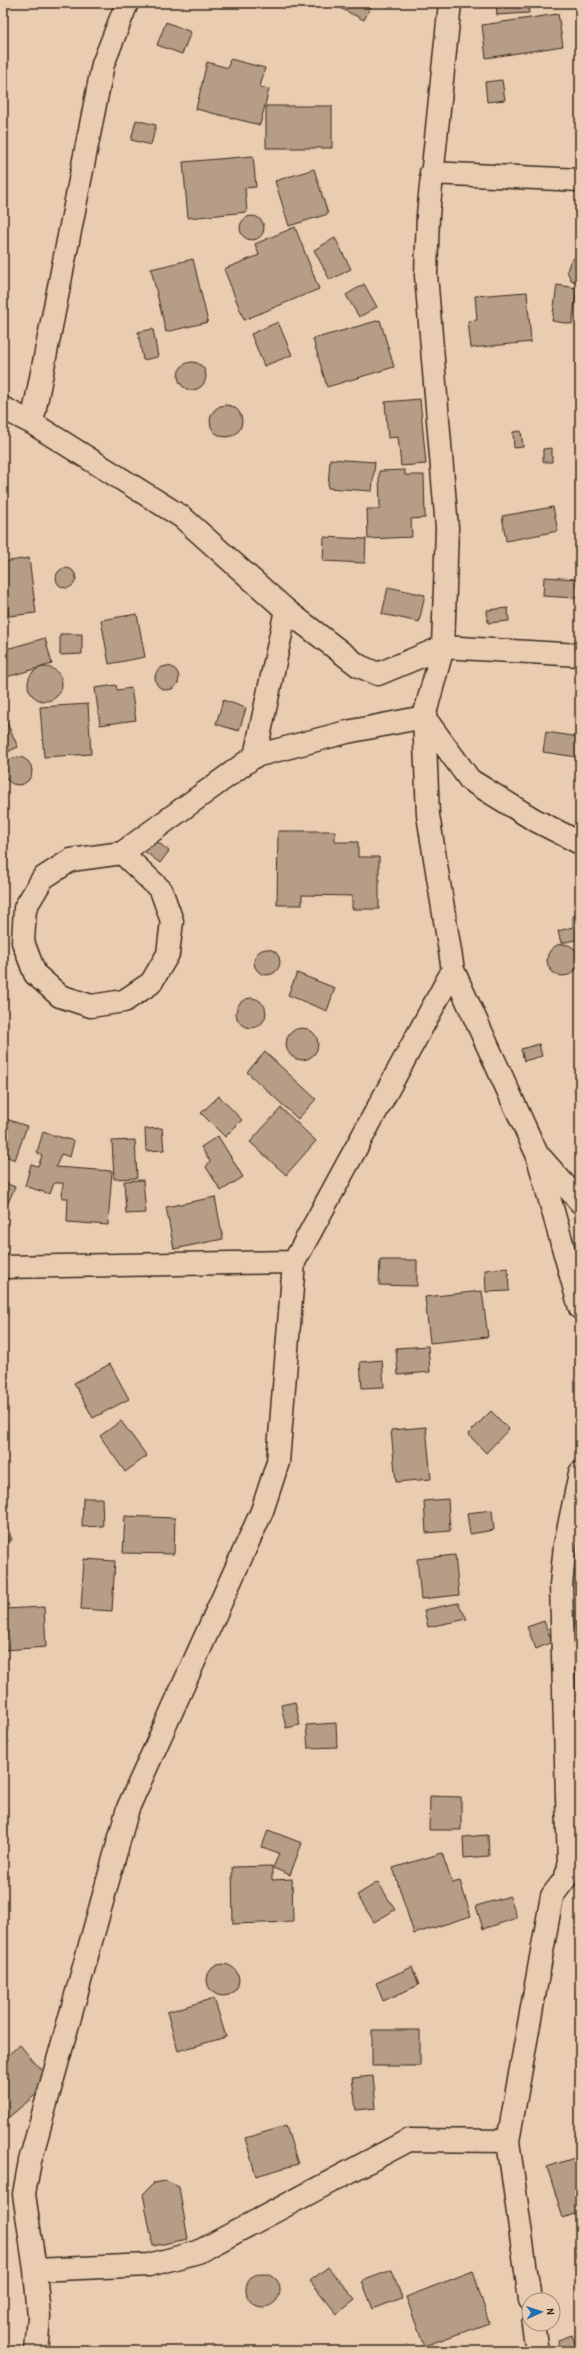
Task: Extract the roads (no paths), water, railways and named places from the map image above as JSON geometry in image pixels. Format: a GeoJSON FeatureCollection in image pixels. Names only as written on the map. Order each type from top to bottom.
{"type":"FeatureCollection","features":[{"type":"Feature","properties":{"kind":"street"},"geometry":{"type":"LineString","coordinates":[[32,423],[103,64],[127,3]]}},
{"type":"Feature","properties":{"kind":"street"},"geometry":{"type":"LineString","coordinates":[[450,3],[432,173],[426,275],[447,528],[443,646],[424,717],[428,815],[454,970],[537,1154],[580,1308]]}},
{"type":"Feature","properties":{"kind":"street"},"geometry":{"type":"LineString","coordinates":[[432,173],[580,180]]}},
{"type":"Feature","properties":{"kind":"street"},"geometry":{"type":"LineString","coordinates":[[5,414],[32,423],[182,518],[286,610],[358,666],[378,674],[443,646],[580,654]]}},
{"type":"Feature","properties":{"kind":"street"},"geometry":{"type":"LineString","coordinates":[[255,756],[286,610]]}},
{"type":"Feature","properties":{"kind":"street"},"geometry":{"type":"LineString","coordinates":[[122,853],[160,890],[172,921],[168,954],[151,982],[124,1001],[91,1006],[60,996],[35,974],[23,942],[25,908],[43,878],[71,860],[122,853],[255,756],[347,732],[424,717]]}},
{"type":"Feature","properties":{"kind":"street"},"geometry":{"type":"LineString","coordinates":[[424,717],[470,780],[533,819],[580,843]]}},
{"type":"Feature","properties":{"kind":"street"},"geometry":{"type":"LineString","coordinates":[[36,2351],[39,2317],[35,2270],[24,2194],[30,2161],[128,1808],[262,1511],[278,1462],[294,1262],[454,970]]}},
{"type":"Feature","properties":{"kind":"street"},"geometry":{"type":"LineString","coordinates":[[537,1154],[580,1202]]}},
{"type":"Feature","properties":{"kind":"street"},"geometry":{"type":"LineString","coordinates":[[3,1268],[294,1262]]}},
{"type":"Feature","properties":{"kind":"street"},"geometry":{"type":"LineString","coordinates":[[529,2292],[508,2141],[552,1896],[575,1866],[562,1585],[565,1546],[580,1473]]}},
{"type":"Feature","properties":{"kind":"street"},"geometry":{"type":"LineString","coordinates":[[35,2270],[149,2265],[198,2252],[409,2140],[508,2141]]}},
{"type":"Feature","properties":{"kind":"street"},"geometry":{"type":"LineString","coordinates":[[534,2332],[537,2351]]}}]}
